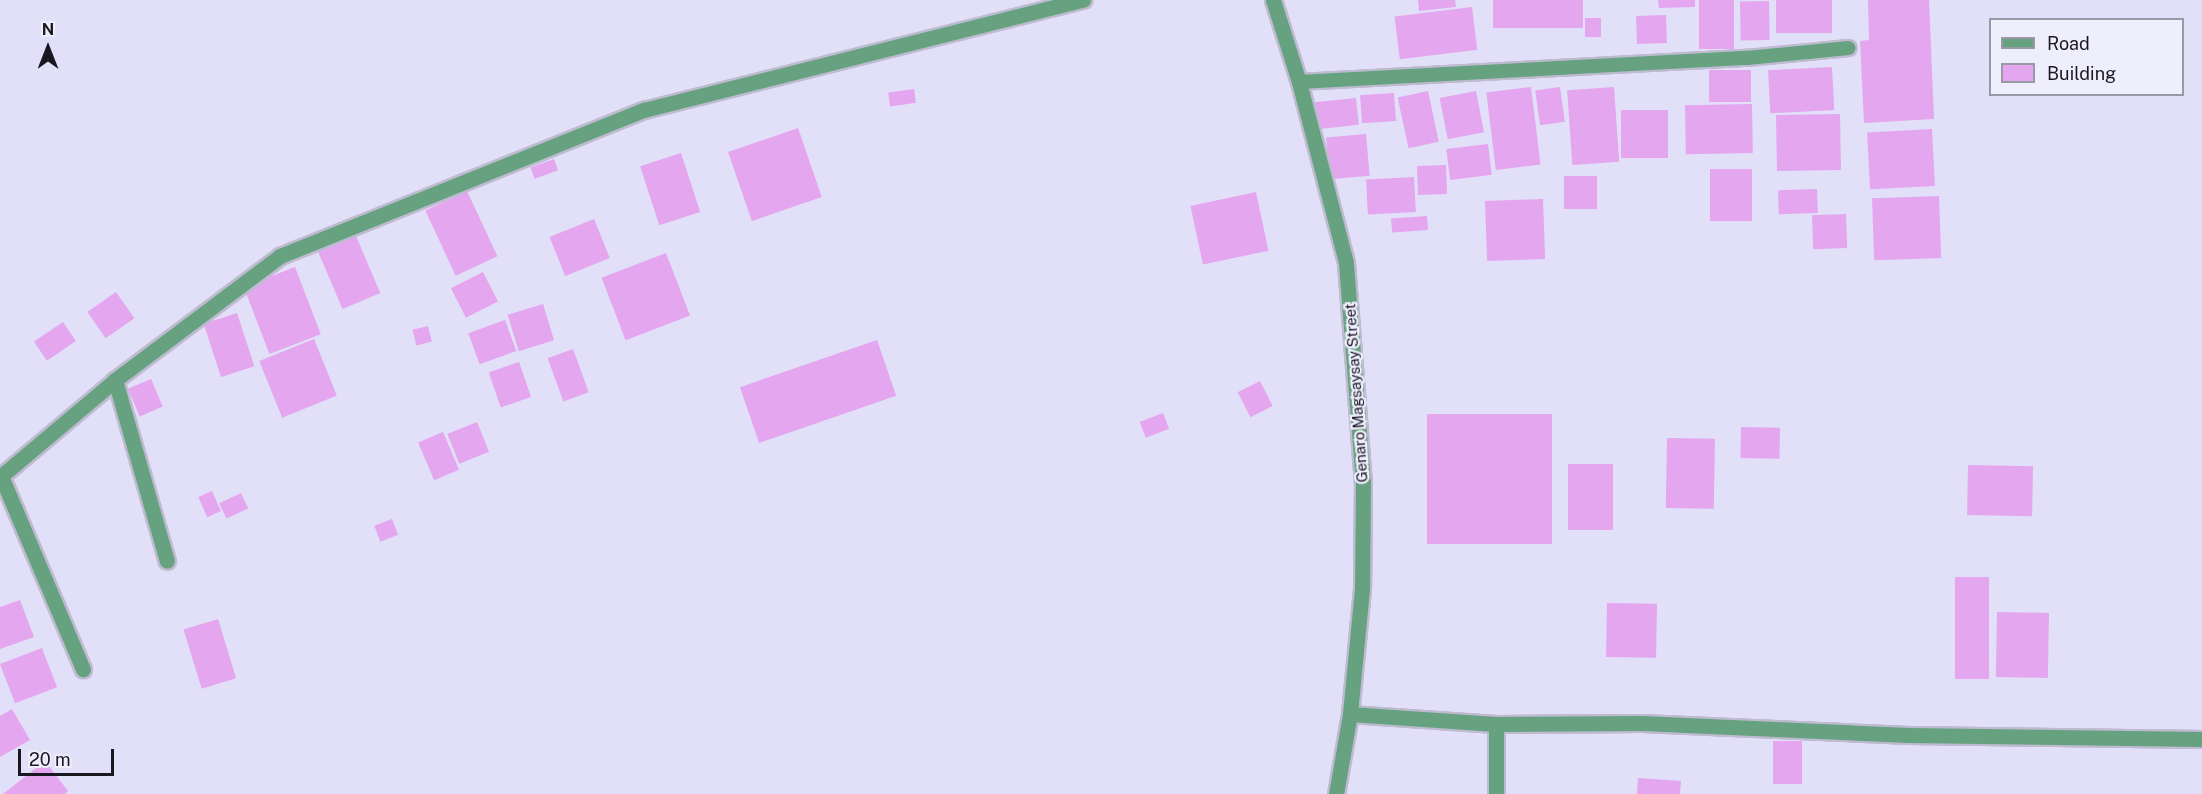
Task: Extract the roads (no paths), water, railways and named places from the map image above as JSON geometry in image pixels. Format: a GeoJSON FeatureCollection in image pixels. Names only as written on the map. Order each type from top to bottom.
{"type":"FeatureCollection","features":[{"type":"Feature","properties":{"kind":"street"},"geometry":{"type":"LineString","coordinates":[[83,669],[1,476],[115,380],[280,256],[633,115],[1083,0]]}},
{"type":"Feature","properties":{"kind":"street","name":"Genaro Magsaysay Street"},"geometry":{"type":"LineString","coordinates":[[1273,0],[1299,82],[1346,263],[1363,482],[1362,589],[1350,714],[1336,794]]}},
{"type":"Feature","properties":{"kind":"street"},"geometry":{"type":"LineString","coordinates":[[115,380],[167,561]]}},
{"type":"Feature","properties":{"kind":"street"},"geometry":{"type":"LineString","coordinates":[[1350,714],[1496,724],[1642,723],[1909,735],[2202,739]]}},
{"type":"Feature","properties":{"kind":"street"},"geometry":{"type":"LineString","coordinates":[[1496,724],[1496,794]]}},
{"type":"Feature","properties":{"kind":"lane"},"geometry":{"type":"LineString","coordinates":[[1299,82],[1735,58],[1849,48]]}}]}
